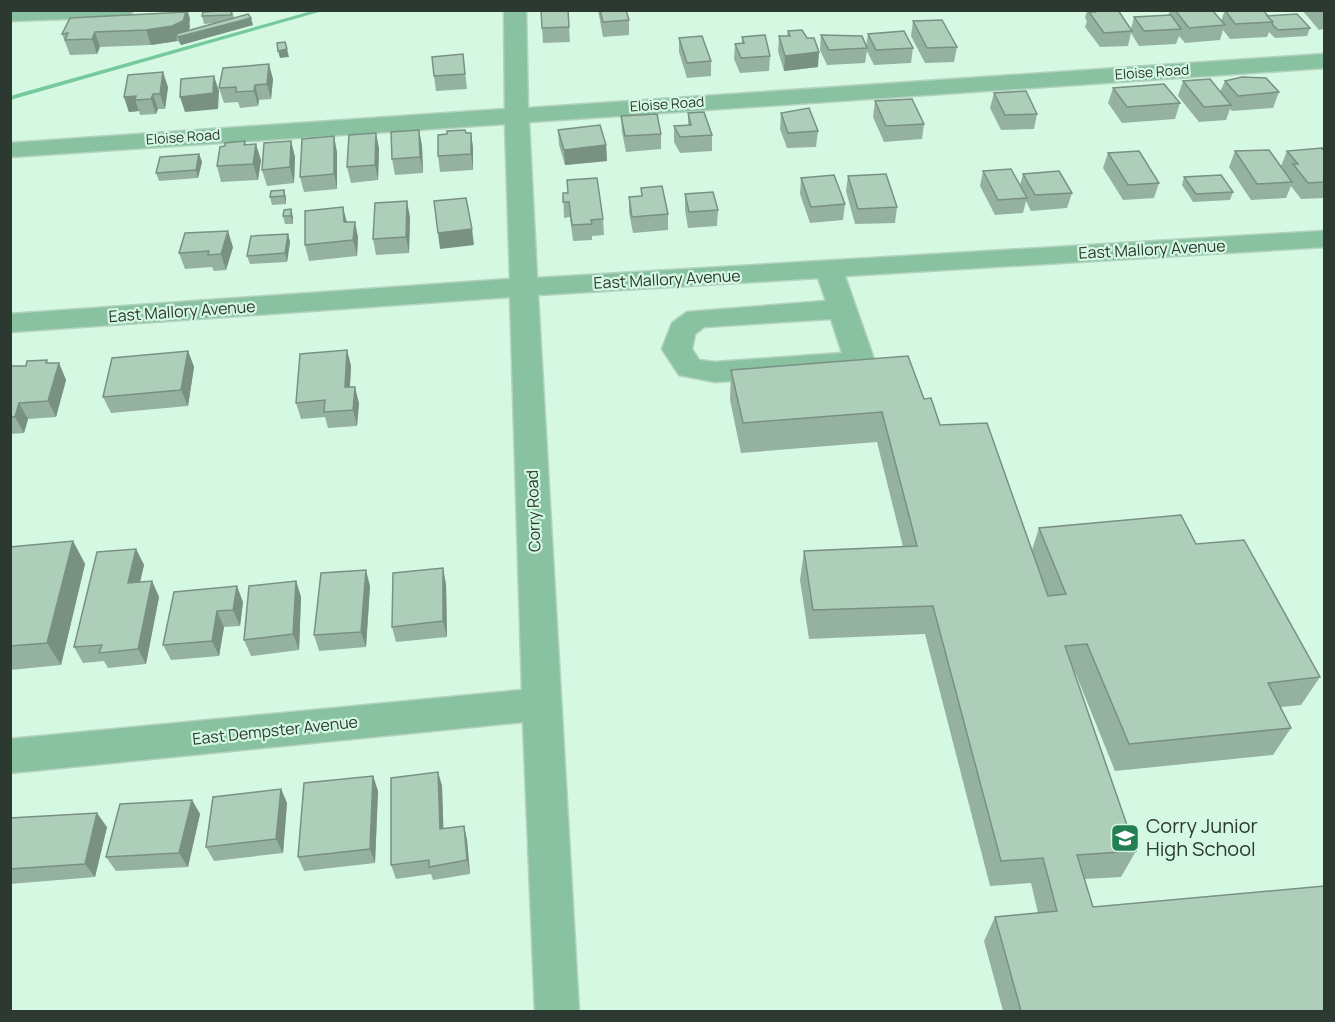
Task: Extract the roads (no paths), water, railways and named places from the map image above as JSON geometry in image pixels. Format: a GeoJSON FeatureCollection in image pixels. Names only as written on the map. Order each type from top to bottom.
{"type":"FeatureCollection","features":[{"type":"Feature","properties":{"kind":"street","name":"Corry Road"},"geometry":{"type":"LineString","coordinates":[[515,10],[515,114],[525,287],[540,704],[556,1011]]}},
{"type":"Feature","properties":{"kind":"street"},"geometry":{"type":"LineString","coordinates":[[10,15],[122,11]]}},
{"type":"Feature","properties":{"kind":"street","name":"Eloise Road"},"geometry":{"type":"LineString","coordinates":[[10,150],[1324,61]]}},
{"type":"Feature","properties":{"kind":"street","name":"East Mallory Avenue"},"geometry":{"type":"LineString","coordinates":[[10,323],[525,287],[1324,239]]}},
{"type":"Feature","properties":{"kind":"street"},"geometry":{"type":"LineString","coordinates":[[829,269],[861,362],[715,372],[689,368],[677,349],[682,330],[697,318],[842,309]]}},
{"type":"Feature","properties":{"kind":"street","name":"East Dempster Avenue"},"geometry":{"type":"LineString","coordinates":[[10,756],[540,704]]}},
{"type":"Feature","properties":{"kind":"waterway"},"geometry":{"type":"LineString","coordinates":[[10,98],[323,10]]}},
{"type":"Feature","properties":{"kind":"place","name":"Corry Junior High School"},"geometry":{"type":"Point","coordinates":[1125,838]}}]}
